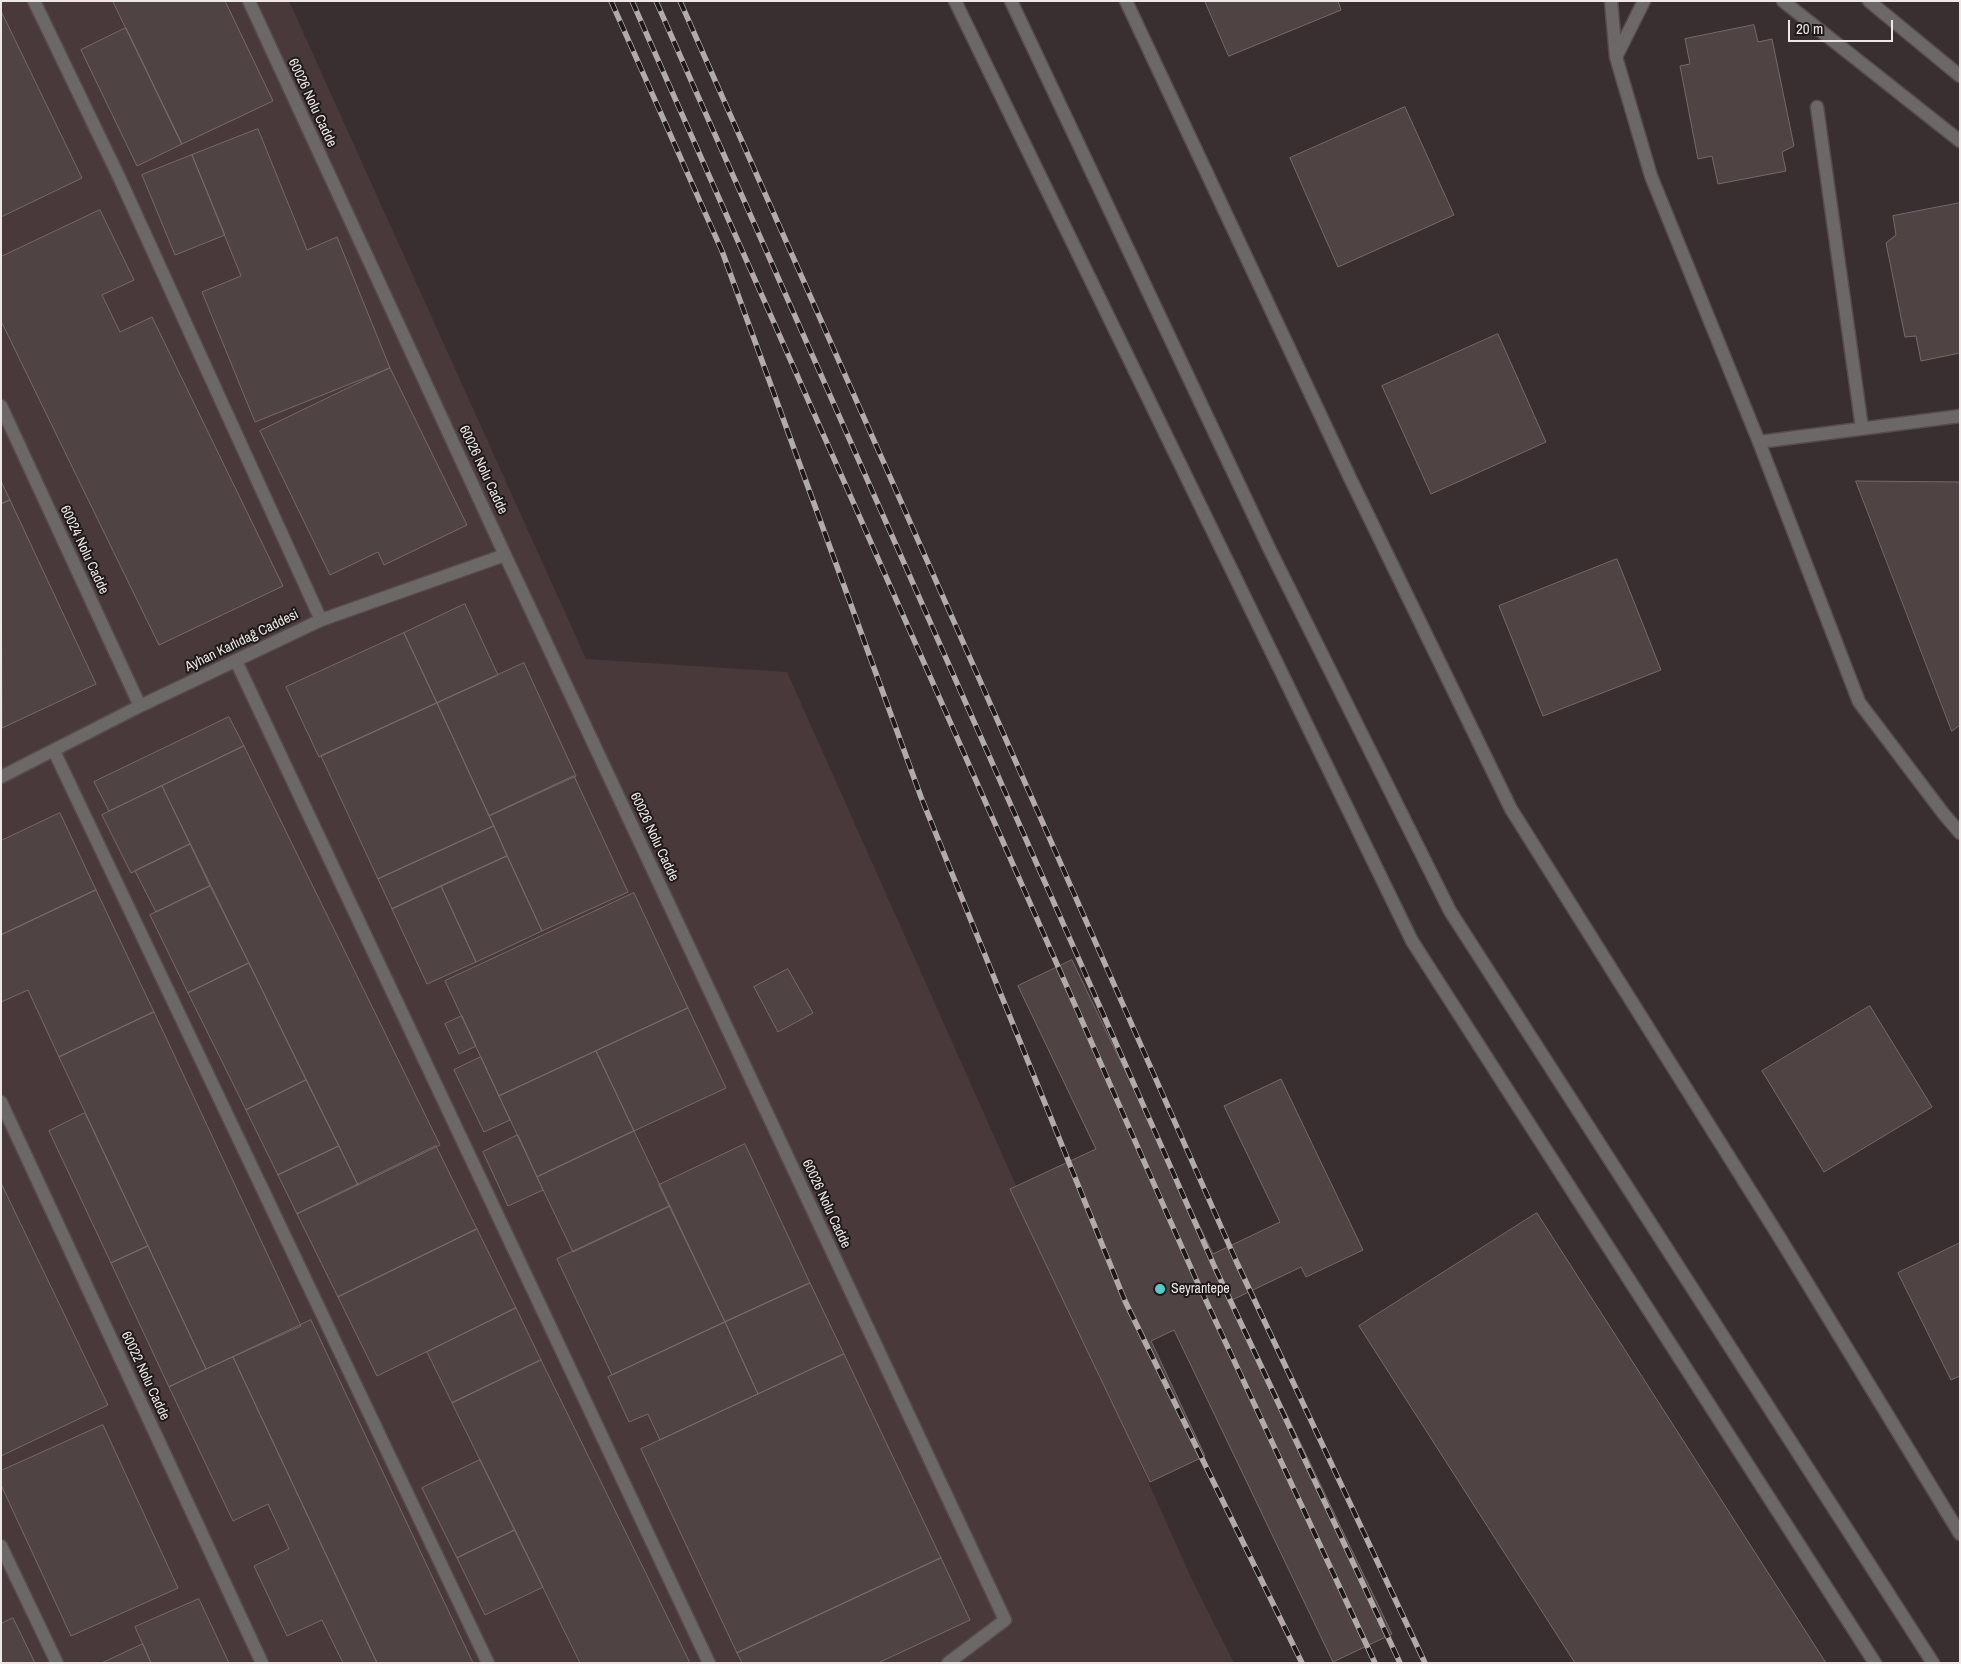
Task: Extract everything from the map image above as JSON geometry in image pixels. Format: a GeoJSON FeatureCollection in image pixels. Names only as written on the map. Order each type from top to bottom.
{"type":"FeatureCollection","features":[{"type":"Feature","properties":{"kind":"street"},"geometry":{"type":"LineString","coordinates":[[34,1],[119,177],[321,620]]}},
{"type":"Feature","properties":{"kind":"street","name":"60026 Nolu Cadde"},"geometry":{"type":"LineString","coordinates":[[249,1],[505,554],[1005,1620],[948,1663]]}},
{"type":"Feature","properties":{"kind":"street"},"geometry":{"type":"LineString","coordinates":[[955,1],[1412,940],[1875,1663]]}},
{"type":"Feature","properties":{"kind":"street"},"geometry":{"type":"LineString","coordinates":[[1011,1],[1269,548],[1450,911],[1933,1663]]}},
{"type":"Feature","properties":{"kind":"street"},"geometry":{"type":"LineString","coordinates":[[1126,1],[1346,469],[1511,809],[1778,1234],[1960,1534]]}},
{"type":"Feature","properties":{"kind":"street"},"geometry":{"type":"LineString","coordinates":[[1612,1],[1616,57],[1651,176],[1759,442],[1859,702],[1942,813],[1960,833]]}},
{"type":"Feature","properties":{"kind":"street"},"geometry":{"type":"LineString","coordinates":[[1616,57],[1644,1]]}},
{"type":"Feature","properties":{"kind":"street"},"geometry":{"type":"LineString","coordinates":[[1783,1],[1960,141]]}},
{"type":"Feature","properties":{"kind":"street"},"geometry":{"type":"LineString","coordinates":[[1869,1],[1960,76]]}},
{"type":"Feature","properties":{"kind":"street"},"geometry":{"type":"LineString","coordinates":[[1817,107],[1862,428]]}},
{"type":"Feature","properties":{"kind":"street","name":"60024 Nolu Cadde"},"geometry":{"type":"LineString","coordinates":[[1,406],[140,706]]}},
{"type":"Feature","properties":{"kind":"street"},"geometry":{"type":"LineString","coordinates":[[1759,442],[1960,416]]}},
{"type":"Feature","properties":{"kind":"street","name":"Ayhan Karlıdağ Caddesi"},"geometry":{"type":"LineString","coordinates":[[1,777],[140,706],[321,620],[505,554]]}},
{"type":"Feature","properties":{"kind":"street"},"geometry":{"type":"LineString","coordinates":[[236,661],[709,1663]]}},
{"type":"Feature","properties":{"kind":"street"},"geometry":{"type":"LineString","coordinates":[[54,751],[488,1663]]}},
{"type":"Feature","properties":{"kind":"street","name":"60022 Nolu Cadde"},"geometry":{"type":"LineString","coordinates":[[1,1102],[262,1663]]}},
{"type":"Feature","properties":{"kind":"street"},"geometry":{"type":"LineString","coordinates":[[1,1546],[57,1663]]}},
{"type":"Feature","properties":{"kind":"shaded area"},"geometry":{"type":"Polygon","coordinates":[[[1,1],[289,1],[586,659],[787,672],[1192,1580],[1234,1663],[1,1663],[1,1]]]}},
{"type":"Feature","properties":{"kind":"building"},"geometry":{"type":"Polygon","coordinates":[[[113,1],[225,1],[273,101],[182,144],[113,1]]]}},
{"type":"Feature","properties":{"kind":"building"},"geometry":{"type":"Polygon","coordinates":[[[1205,1],[1338,1],[1341,10],[1229,56],[1205,1]]]}},
{"type":"Feature","properties":{"kind":"building"},"geometry":{"type":"Polygon","coordinates":[[[1,11],[82,178],[1,217],[1,11]]]}},
{"type":"Feature","properties":{"kind":"building"},"geometry":{"type":"Polygon","coordinates":[[[1754,25],[1758,42],[1772,39],[1794,146],[1782,152],[1786,171],[1718,184],[1712,156],[1698,159],[1680,66],[1690,64],[1685,39],[1754,25]]]}},
{"type":"Feature","properties":{"kind":"building"},"geometry":{"type":"Polygon","coordinates":[[[126,28],[182,144],[137,166],[81,50],[126,28]]]}},
{"type":"Feature","properties":{"kind":"building"},"geometry":{"type":"Polygon","coordinates":[[[1405,107],[1454,215],[1338,267],[1290,158],[1405,107]]]}},
{"type":"Feature","properties":{"kind":"building"},"geometry":{"type":"Polygon","coordinates":[[[258,129],[307,250],[337,237],[390,368],[255,422],[202,292],[241,276],[192,155],[258,129]]]}},
{"type":"Feature","properties":{"kind":"building"},"geometry":{"type":"Polygon","coordinates":[[[192,155],[225,235],[175,255],[142,175],[192,155]]]}},
{"type":"Feature","properties":{"kind":"building"},"geometry":{"type":"Polygon","coordinates":[[[1960,203],[1960,353],[1921,361],[1916,336],[1905,337],[1886,243],[1896,235],[1893,216],[1960,203]]]}},
{"type":"Feature","properties":{"kind":"building"},"geometry":{"type":"Polygon","coordinates":[[[100,210],[134,280],[102,295],[120,332],[152,317],[283,586],[159,645],[1,321],[1,257],[100,210]]]}},
{"type":"Feature","properties":{"kind":"building"},"geometry":{"type":"Polygon","coordinates":[[[1498,334],[1546,442],[1431,494],[1382,386],[1498,334]]]}},
{"type":"Feature","properties":{"kind":"building"},"geometry":{"type":"Polygon","coordinates":[[[390,368],[467,525],[384,565],[378,552],[330,575],[260,431],[390,368]]]}},
{"type":"Feature","properties":{"kind":"building"},"geometry":{"type":"Polygon","coordinates":[[[1,481],[10,500],[1,504],[1,481]]]}},
{"type":"Feature","properties":{"kind":"building"},"geometry":{"type":"Polygon","coordinates":[[[1856,481],[1960,482],[1960,725],[1952,731],[1856,481]]]}},
{"type":"Feature","properties":{"kind":"building"},"geometry":{"type":"Polygon","coordinates":[[[10,500],[96,684],[2,728],[1,504],[10,500]]]}},
{"type":"Feature","properties":{"kind":"building"},"geometry":{"type":"Polygon","coordinates":[[[1617,559],[1661,670],[1543,716],[1499,606],[1617,559]]]}},
{"type":"Feature","properties":{"kind":"building"},"geometry":{"type":"Polygon","coordinates":[[[465,604],[498,675],[437,703],[404,633],[465,604]]]}},
{"type":"Feature","properties":{"kind":"building"},"geometry":{"type":"Polygon","coordinates":[[[404,633],[437,703],[319,757],[286,687],[404,633]]]}},
{"type":"Feature","properties":{"kind":"building"},"geometry":{"type":"Polygon","coordinates":[[[524,663],[576,776],[489,816],[437,703],[524,663]]]}},
{"type":"Feature","properties":{"kind":"building"},"geometry":{"type":"Polygon","coordinates":[[[437,703],[494,826],[378,879],[321,756],[437,703]]]}},
{"type":"Feature","properties":{"kind":"building"},"geometry":{"type":"Polygon","coordinates":[[[229,717],[244,746],[109,811],[94,782],[229,717]]]}},
{"type":"Feature","properties":{"kind":"building"},"geometry":{"type":"Polygon","coordinates":[[[244,746],[440,1145],[358,1185],[162,786],[244,746]]]}},
{"type":"Feature","properties":{"kind":"building"},"geometry":{"type":"Polygon","coordinates":[[[574,776],[628,892],[542,931],[489,816],[574,776]]]}},
{"type":"Feature","properties":{"kind":"building"},"geometry":{"type":"Polygon","coordinates":[[[162,786],[190,844],[131,873],[102,815],[162,786]]]}},
{"type":"Feature","properties":{"kind":"building"},"geometry":{"type":"Polygon","coordinates":[[[60,813],[96,890],[1,935],[1,841],[60,813]]]}},
{"type":"Feature","properties":{"kind":"building"},"geometry":{"type":"Polygon","coordinates":[[[494,826],[507,856],[392,909],[378,879],[494,826]]]}},
{"type":"Feature","properties":{"kind":"building"},"geometry":{"type":"Polygon","coordinates":[[[190,844],[210,886],[156,912],[135,871],[190,844]]]}},
{"type":"Feature","properties":{"kind":"building"},"geometry":{"type":"Polygon","coordinates":[[[507,856],[542,931],[476,962],[441,886],[507,856]]]}},
{"type":"Feature","properties":{"kind":"building"},"geometry":{"type":"Polygon","coordinates":[[[210,886],[249,963],[188,993],[150,915],[210,886]]]}},
{"type":"Feature","properties":{"kind":"building"},"geometry":{"type":"Polygon","coordinates":[[[441,886],[476,962],[427,984],[392,909],[441,886]]]}},
{"type":"Feature","properties":{"kind":"building"},"geometry":{"type":"Polygon","coordinates":[[[96,890],[154,1012],[59,1057],[28,990],[1,1002],[1,935],[96,890]]]}},
{"type":"Feature","properties":{"kind":"building"},"geometry":{"type":"Polygon","coordinates":[[[634,893],[688,1008],[499,1096],[445,981],[634,893]]]}},
{"type":"Feature","properties":{"kind":"building","name":"Seyrantepe"},"geometry":{"type":"Polygon","coordinates":[[[1072,960],[1213,1254],[1280,1222],[1224,1106],[1281,1079],[1363,1250],[1306,1277],[1301,1267],[1232,1300],[1392,1634],[1333,1662],[1174,1330],[1151,1341],[1205,1456],[1150,1482],[1010,1189],[1096,1149],[1018,986],[1072,960]]]}},
{"type":"Feature","properties":{"kind":"building"},"geometry":{"type":"Polygon","coordinates":[[[249,963],[306,1080],[246,1110],[188,993],[249,963]]]}},
{"type":"Feature","properties":{"kind":"building"},"geometry":{"type":"Polygon","coordinates":[[[788,969],[813,1013],[778,1032],[754,987],[788,969]]]}},
{"type":"Feature","properties":{"kind":"building"},"geometry":{"type":"Polygon","coordinates":[[[1870,1006],[1932,1107],[1824,1172],[1762,1071],[1870,1006]]]}},
{"type":"Feature","properties":{"kind":"building"},"geometry":{"type":"Polygon","coordinates":[[[688,1008],[726,1088],[634,1131],[596,1051],[688,1008]]]}},
{"type":"Feature","properties":{"kind":"building"},"geometry":{"type":"Polygon","coordinates":[[[154,1012],[301,1326],[206,1369],[59,1057],[154,1012]]]}},
{"type":"Feature","properties":{"kind":"building"},"geometry":{"type":"Polygon","coordinates":[[[462,1016],[476,1046],[459,1054],[445,1024],[462,1016]]]}},
{"type":"Feature","properties":{"kind":"building"},"geometry":{"type":"Polygon","coordinates":[[[596,1051],[634,1131],[537,1177],[499,1096],[596,1051]]]}},
{"type":"Feature","properties":{"kind":"building"},"geometry":{"type":"Polygon","coordinates":[[[481,1057],[510,1120],[484,1132],[454,1070],[481,1057]]]}},
{"type":"Feature","properties":{"kind":"building"},"geometry":{"type":"Polygon","coordinates":[[[306,1080],[339,1146],[278,1175],[246,1110],[306,1080]]]}},
{"type":"Feature","properties":{"kind":"building"},"geometry":{"type":"Polygon","coordinates":[[[85,1113],[148,1246],[111,1263],[49,1131],[85,1113]]]}},
{"type":"Feature","properties":{"kind":"building"},"geometry":{"type":"Polygon","coordinates":[[[634,1131],[670,1206],[573,1252],[537,1177],[634,1131]]]}},
{"type":"Feature","properties":{"kind":"building"},"geometry":{"type":"Polygon","coordinates":[[[518,1135],[543,1190],[508,1206],[483,1152],[518,1135]]]}},
{"type":"Feature","properties":{"kind":"building"},"geometry":{"type":"Polygon","coordinates":[[[745,1144],[810,1283],[725,1322],[659,1185],[745,1144]]]}},
{"type":"Feature","properties":{"kind":"building"},"geometry":{"type":"Polygon","coordinates":[[[339,1146],[358,1185],[297,1214],[278,1175],[339,1146]]]}},
{"type":"Feature","properties":{"kind":"building"},"geometry":{"type":"Polygon","coordinates":[[[436,1146],[477,1229],[338,1297],[297,1214],[436,1146]]]}},
{"type":"Feature","properties":{"kind":"building"},"geometry":{"type":"Polygon","coordinates":[[[1,1183],[108,1405],[1,1456],[1,1183]]]}},
{"type":"Feature","properties":{"kind":"building"},"geometry":{"type":"Polygon","coordinates":[[[670,1206],[725,1322],[612,1375],[557,1259],[670,1206]]]}},
{"type":"Feature","properties":{"kind":"building"},"geometry":{"type":"Polygon","coordinates":[[[1537,1213],[1826,1663],[1575,1663],[1359,1326],[1537,1213]]]}},
{"type":"Feature","properties":{"kind":"building"},"geometry":{"type":"Polygon","coordinates":[[[477,1229],[516,1308],[377,1376],[338,1297],[477,1229]]]}},
{"type":"Feature","properties":{"kind":"building"},"geometry":{"type":"Polygon","coordinates":[[[1960,1243],[1960,1376],[1951,1380],[1898,1273],[1960,1243]]]}},
{"type":"Feature","properties":{"kind":"building"},"geometry":{"type":"Polygon","coordinates":[[[148,1246],[206,1369],[169,1387],[111,1263],[148,1246]]]}},
{"type":"Feature","properties":{"kind":"building"},"geometry":{"type":"Polygon","coordinates":[[[810,1283],[844,1354],[758,1394],[725,1322],[810,1283]]]}},
{"type":"Feature","properties":{"kind":"building"},"geometry":{"type":"Polygon","coordinates":[[[516,1308],[541,1360],[452,1403],[427,1352],[516,1308]]]}},
{"type":"Feature","properties":{"kind":"building"},"geometry":{"type":"Polygon","coordinates":[[[311,1320],[473,1663],[377,1663],[233,1357],[311,1320]]]}},
{"type":"Feature","properties":{"kind":"building"},"geometry":{"type":"Polygon","coordinates":[[[725,1322],[758,1394],[660,1440],[648,1414],[629,1422],[608,1377],[725,1322]]]}},
{"type":"Feature","properties":{"kind":"building"},"geometry":{"type":"Polygon","coordinates":[[[844,1354],[941,1558],[737,1653],[641,1449],[844,1354]]]}},
{"type":"Feature","properties":{"kind":"building"},"geometry":{"type":"Polygon","coordinates":[[[233,1357],[377,1663],[343,1663],[322,1620],[287,1636],[254,1566],[289,1549],[268,1504],[233,1521],[169,1387],[233,1357]]]}},
{"type":"Feature","properties":{"kind":"building"},"geometry":{"type":"Polygon","coordinates":[[[541,1360],[690,1663],[580,1663],[452,1403],[541,1360]]]}},
{"type":"Feature","properties":{"kind":"building"},"geometry":{"type":"Polygon","coordinates":[[[103,1425],[178,1588],[71,1636],[1,1485],[1,1471],[103,1425]]]}},
{"type":"Feature","properties":{"kind":"building"},"geometry":{"type":"Polygon","coordinates":[[[480,1460],[515,1530],[457,1558],[422,1488],[480,1460]]]}},
{"type":"Feature","properties":{"kind":"building"},"geometry":{"type":"Polygon","coordinates":[[[515,1530],[543,1587],[485,1615],[457,1558],[515,1530]]]}},
{"type":"Feature","properties":{"kind":"building"},"geometry":{"type":"Polygon","coordinates":[[[941,1558],[970,1620],[878,1663],[742,1663],[737,1653],[941,1558]]]}},
{"type":"Feature","properties":{"kind":"building"},"geometry":{"type":"Polygon","coordinates":[[[199,1599],[229,1663],[151,1663],[135,1627],[199,1599]]]}},
{"type":"Feature","properties":{"kind":"building"},"geometry":{"type":"Polygon","coordinates":[[[13,1618],[35,1663],[1,1663],[1,1624],[13,1618]]]}},
{"type":"Feature","properties":{"kind":"building"},"geometry":{"type":"Polygon","coordinates":[[[143,1644],[151,1663],[102,1663],[143,1644]]]}},
{"type":"Feature","properties":{"kind":"railway"},"geometry":{"type":"LineString","coordinates":[[611,1],[722,251],[921,797],[1125,1301],[1302,1663]]}},
{"type":"Feature","properties":{"kind":"railway"},"geometry":{"type":"LineString","coordinates":[[632,1],[1195,1277],[1375,1663]]}},
{"type":"Feature","properties":{"kind":"railway"},"geometry":{"type":"LineString","coordinates":[[656,1],[1216,1270],[1400,1663]]}},
{"type":"Feature","properties":{"kind":"railway"},"geometry":{"type":"LineString","coordinates":[[680,1],[1237,1263],[1425,1663]]}},
{"type":"Feature","properties":{"kind":"place","name":"Seyrantepe"},"geometry":{"type":"Point","coordinates":[1160,1289]}}]}
